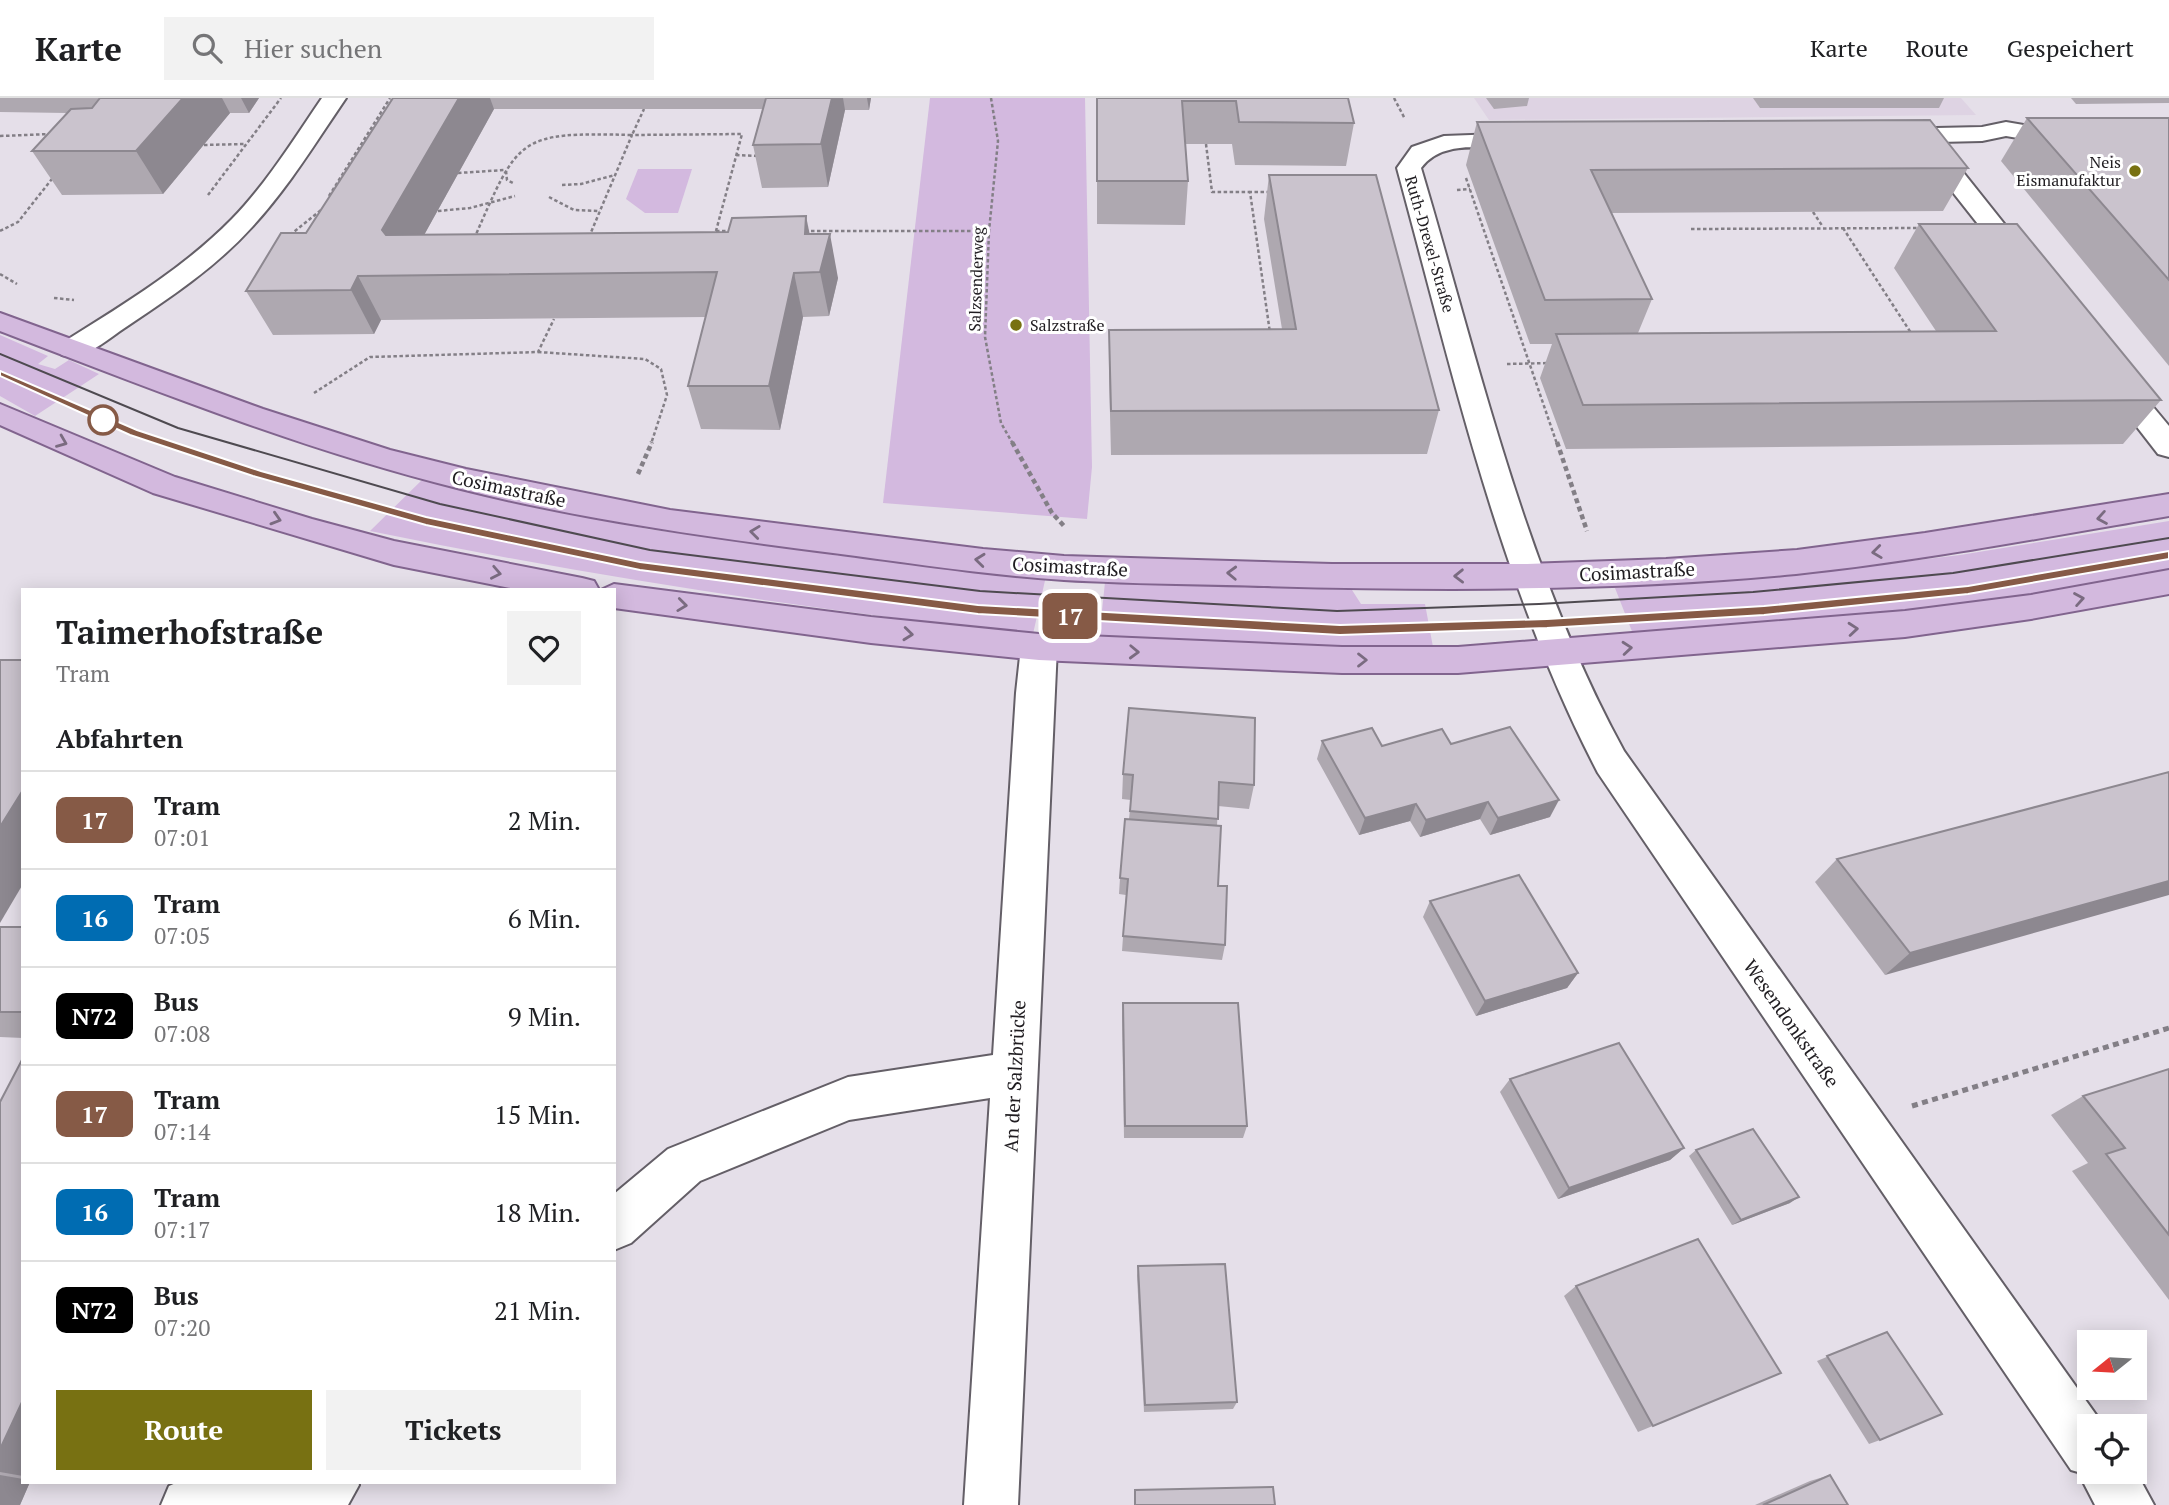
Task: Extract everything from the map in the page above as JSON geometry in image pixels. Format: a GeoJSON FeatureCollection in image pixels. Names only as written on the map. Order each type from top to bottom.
{"type":"FeatureCollection","features":[{"type":"Feature","properties":{"kind":"main road","name":"Cosimastraße"},"geometry":{"type":"LineString","coordinates":[[0,321],[252,416],[382,458],[466,480],[670,521],[983,561],[1064,568],[1332,576],[1527,576],[1797,562],[1938,543],[2169,505]]}},
{"type":"Feature","properties":{"kind":"main road"},"geometry":{"type":"LineString","coordinates":[[0,414],[164,485],[394,553],[572,588]]}},
{"type":"Feature","properties":{"kind":"main road"},"geometry":{"type":"LineString","coordinates":[[616,596],[871,630],[1039,647],[1342,660],[1458,660],[1559,654],[1905,624],[2031,607],[2169,582]]}},
{"type":"Feature","properties":{"kind":"street"},"geometry":{"type":"LineString","coordinates":[[72,349],[129,313],[227,239],[271,189],[334,98]]}},
{"type":"Feature","properties":{"kind":"street"},"geometry":{"type":"LineString","coordinates":[[1866,136],[1982,134],[2004,118],[2035,134],[2169,133]]}},
{"type":"Feature","properties":{"kind":"street"},"geometry":{"type":"LineString","coordinates":[[2090,133],[2117,161]]}},
{"type":"Feature","properties":{"kind":"street"},"geometry":{"type":"LineString","coordinates":[[1921,135],[2044,290]]}},
{"type":"Feature","properties":{"kind":"street","name":"Ruth-Drexel-Straße"},"geometry":{"type":"LineString","coordinates":[[1527,576],[1409,169],[1422,152],[1453,141],[1549,140]]}},
{"type":"Feature","properties":{"kind":"street"},"geometry":{"type":"LineString","coordinates":[[2094,353],[2169,447]]}},
{"type":"Feature","properties":{"kind":"street","name":"Wesendonkstraße"},"geometry":{"type":"LineString","coordinates":[[1527,576],[1580,704],[1611,762],[2077,1432]]}},
{"type":"Feature","properties":{"kind":"street","name":"An der Salzbrücke"},"geometry":{"type":"LineString","coordinates":[[991,1505],[1034,693],[1039,647]]}},
{"type":"Feature","properties":{"kind":"street"},"geometry":{"type":"LineString","coordinates":[[616,1224],[684,1164],[848,1098],[1014,1073]]}},
{"type":"Feature","properties":{"kind":"street"},"geometry":{"type":"LineString","coordinates":[[2112,1484],[2127,1505]]}},
{"type":"Feature","properties":{"kind":"street"},"geometry":{"type":"LineString","coordinates":[[188,1505],[326,1491]]}},
{"type":"Feature","properties":{"kind":"path"},"geometry":{"type":"LineString","coordinates":[[201,203],[281,98]]}},
{"type":"Feature","properties":{"kind":"path","name":"Salzsenderweg"},"geometry":{"type":"LineString","coordinates":[[991,98],[998,141],[989,231],[985,337],[1001,423],[1052,513],[1067,529],[1053,528]]}},
{"type":"Feature","properties":{"kind":"path"},"geometry":{"type":"LineString","coordinates":[[587,244],[645,108]]}},
{"type":"Feature","properties":{"kind":"path"},"geometry":{"type":"LineString","coordinates":[[0,136],[59,134]]}},
{"type":"Feature","properties":{"kind":"path"},"geometry":{"type":"LineString","coordinates":[[477,247],[473,240],[506,170],[520,152],[539,141],[571,135],[742,134],[716,231],[706,239]]}},
{"type":"Feature","properties":{"kind":"path"},"geometry":{"type":"LineString","coordinates":[[1453,141],[1587,531]]}},
{"type":"Feature","properties":{"kind":"path"},"geometry":{"type":"LineString","coordinates":[[204,145],[246,144]]}},
{"type":"Feature","properties":{"kind":"path"},"geometry":{"type":"LineString","coordinates":[[1206,144],[1212,192],[1277,191]]}},
{"type":"Feature","properties":{"kind":"path"},"geometry":{"type":"LineString","coordinates":[[736,155],[761,156]]}},
{"type":"Feature","properties":{"kind":"path"},"geometry":{"type":"LineString","coordinates":[[0,231],[18,222],[59,169]]}},
{"type":"Feature","properties":{"kind":"path"},"geometry":{"type":"LineString","coordinates":[[458,173],[506,170]]}},
{"type":"Feature","properties":{"kind":"path"},"geometry":{"type":"LineString","coordinates":[[506,170],[507,180],[515,184]]}},
{"type":"Feature","properties":{"kind":"path"},"geometry":{"type":"LineString","coordinates":[[343,174],[355,174]]}},
{"type":"Feature","properties":{"kind":"path"},"geometry":{"type":"LineString","coordinates":[[562,185],[581,184],[615,175]]}},
{"type":"Feature","properties":{"kind":"path"},"geometry":{"type":"LineString","coordinates":[[1250,192],[1270,334]]}},
{"type":"Feature","properties":{"kind":"path"},"geometry":{"type":"LineString","coordinates":[[438,211],[491,203],[515,196]]}},
{"type":"Feature","properties":{"kind":"path"},"geometry":{"type":"LineString","coordinates":[[549,197],[574,210],[600,211]]}},
{"type":"Feature","properties":{"kind":"path"},"geometry":{"type":"LineString","coordinates":[[320,212],[327,212]]}},
{"type":"Feature","properties":{"kind":"path"},"geometry":{"type":"LineString","coordinates":[[1813,212],[1824,228]]}},
{"type":"Feature","properties":{"kind":"path"},"geometry":{"type":"LineString","coordinates":[[1691,229],[1994,227]]}},
{"type":"Feature","properties":{"kind":"path"},"geometry":{"type":"LineString","coordinates":[[1843,228],[1919,345]]}},
{"type":"Feature","properties":{"kind":"path"},"geometry":{"type":"LineString","coordinates":[[716,231],[743,231]]}},
{"type":"Feature","properties":{"kind":"path"},"geometry":{"type":"LineString","coordinates":[[796,231],[989,231]]}},
{"type":"Feature","properties":{"kind":"path"},"geometry":{"type":"LineString","coordinates":[[0,274],[19,285]]}},
{"type":"Feature","properties":{"kind":"path"},"geometry":{"type":"LineString","coordinates":[[48,297],[90,301],[129,313]]}},
{"type":"Feature","properties":{"kind":"path"},"geometry":{"type":"LineString","coordinates":[[538,352],[554,319]]}},
{"type":"Feature","properties":{"kind":"path"},"geometry":{"type":"LineString","coordinates":[[305,399],[370,357],[538,352],[645,359],[662,369],[667,395],[657,431],[636,477],[631,481]]}},
{"type":"Feature","properties":{"kind":"path"},"geometry":{"type":"LineString","coordinates":[[1464,365],[1557,363]]}},
{"type":"Feature","properties":{"kind":"path"},"geometry":{"type":"LineString","coordinates":[[1514,535],[1599,531]]}},
{"type":"Feature","properties":{"kind":"path"},"geometry":{"type":"LineString","coordinates":[[1861,1122],[2169,1028]]}},
{"type":"Feature","properties":{"kind":"shaded area"},"geometry":{"type":"Polygon","coordinates":[[[930,98],[1085,98],[1092,467],[1087,519],[883,503],[930,98]]]}},
{"type":"Feature","properties":{"kind":"shaded area"},"geometry":{"type":"Polygon","coordinates":[[[1474,98],[1961,98],[1976,115],[1489,120],[1474,98]]]}},
{"type":"Feature","properties":{"kind":"shaded area"},"geometry":{"type":"Polygon","coordinates":[[[638,169],[692,169],[678,213],[645,213],[626,199],[638,169]]]}},
{"type":"Feature","properties":{"kind":"shaded area"},"geometry":{"type":"Polygon","coordinates":[[[0,335],[48,356],[38,364],[55,369],[69,360],[99,374],[35,416],[0,396],[0,335]]]}},
{"type":"Feature","properties":{"kind":"shaded area"},"geometry":{"type":"Polygon","coordinates":[[[426,476],[647,529],[935,567],[1046,576],[1033,634],[700,590],[535,563],[370,531],[426,476]]]}},
{"type":"Feature","properties":{"kind":"shaded area"},"geometry":{"type":"Polygon","coordinates":[[[2169,521],[2169,569],[2023,596],[1897,614],[1633,634],[1615,588],[1803,574],[1960,555],[2169,521]]]}},
{"type":"Feature","properties":{"kind":"shaded area"},"geometry":{"type":"Polygon","coordinates":[[[1105,582],[1352,590],[1361,604],[1425,604],[1433,647],[1297,650],[1099,640],[1105,582]]]}},
{"type":"Feature","properties":{"kind":"building"},"geometry":{"type":"Polygon","coordinates":[[[100,98],[183,98],[136,151],[32,151],[71,109],[92,108],[100,98]]]}},
{"type":"Feature","properties":{"kind":"building"},"geometry":{"type":"Polygon","coordinates":[[[393,98],[459,98],[382,230],[386,235],[728,232],[732,218],[806,216],[805,234],[830,234],[820,272],[794,273],[769,386],[688,386],[717,272],[358,276],[351,290],[246,291],[281,233],[306,233],[393,98]]]}},
{"type":"Feature","properties":{"kind":"building"},"geometry":{"type":"Polygon","coordinates":[[[766,98],[832,98],[821,144],[753,145],[766,98]]]}},
{"type":"Feature","properties":{"kind":"building"},"geometry":{"type":"Polygon","coordinates":[[[1097,98],[1348,98],[1354,123],[1239,122],[1236,101],[1182,101],[1188,181],[1097,181],[1097,98]]]}},
{"type":"Feature","properties":{"kind":"building"},"geometry":{"type":"Polygon","coordinates":[[[2027,118],[2169,118],[2169,280],[2027,118]]]}},
{"type":"Feature","properties":{"kind":"building"},"geometry":{"type":"Polygon","coordinates":[[[1930,120],[1968,168],[1591,170],[1652,299],[1545,300],[1477,122],[1930,120]]]}},
{"type":"Feature","properties":{"kind":"building"},"geometry":{"type":"Polygon","coordinates":[[[1269,175],[1376,175],[1439,410],[1111,411],[1109,330],[1296,329],[1269,175]]]}},
{"type":"Feature","properties":{"kind":"building"},"geometry":{"type":"Polygon","coordinates":[[[1919,224],[2017,224],[2161,400],[1583,405],[1556,334],[1996,331],[1919,224]]]}},
{"type":"Feature","properties":{"kind":"building"},"geometry":{"type":"Polygon","coordinates":[[[0,660],[21,660],[21,793],[0,827],[0,660]]]}},
{"type":"Feature","properties":{"kind":"building"},"geometry":{"type":"Polygon","coordinates":[[[1129,708],[1255,718],[1254,785],[1219,782],[1218,819],[1130,811],[1133,775],[1123,774],[1129,708]]]}},
{"type":"Feature","properties":{"kind":"building"},"geometry":{"type":"Polygon","coordinates":[[[1510,727],[1559,800],[1498,818],[1488,802],[1426,820],[1416,804],[1365,818],[1322,741],[1372,728],[1382,746],[1442,729],[1451,744],[1510,727]]]}},
{"type":"Feature","properties":{"kind":"building"},"geometry":{"type":"Polygon","coordinates":[[[2169,772],[2169,881],[1910,953],[1837,859],[2169,772]]]}},
{"type":"Feature","properties":{"kind":"building"},"geometry":{"type":"Polygon","coordinates":[[[1125,819],[1221,826],[1218,886],[1227,886],[1225,945],[1123,936],[1128,879],[1120,878],[1125,819]]]}},
{"type":"Feature","properties":{"kind":"building"},"geometry":{"type":"Polygon","coordinates":[[[1519,875],[1578,973],[1485,1001],[1430,901],[1519,875]]]}},
{"type":"Feature","properties":{"kind":"building"},"geometry":{"type":"Polygon","coordinates":[[[0,927],[21,927],[21,1012],[0,1012],[0,927]]]}},
{"type":"Feature","properties":{"kind":"building"},"geometry":{"type":"Polygon","coordinates":[[[1123,1003],[1238,1003],[1247,1126],[1125,1126],[1123,1003]]]}},
{"type":"Feature","properties":{"kind":"building"},"geometry":{"type":"Polygon","coordinates":[[[1619,1043],[1684,1148],[1569,1188],[1510,1079],[1619,1043]]]}},
{"type":"Feature","properties":{"kind":"building"},"geometry":{"type":"Polygon","coordinates":[[[21,1062],[21,1404],[0,1449],[0,1102],[21,1062]]]}},
{"type":"Feature","properties":{"kind":"building"},"geometry":{"type":"Polygon","coordinates":[[[2169,1069],[2169,1235],[2106,1154],[2125,1148],[2083,1096],[2169,1069]]]}},
{"type":"Feature","properties":{"kind":"building"},"geometry":{"type":"Polygon","coordinates":[[[1753,1129],[1799,1197],[1741,1220],[1696,1150],[1753,1129]]]}},
{"type":"Feature","properties":{"kind":"building"},"geometry":{"type":"Polygon","coordinates":[[[1698,1239],[1781,1373],[1653,1426],[1576,1286],[1698,1239]]]}},
{"type":"Feature","properties":{"kind":"building"},"geometry":{"type":"Polygon","coordinates":[[[1225,1264],[1237,1402],[1145,1405],[1138,1266],[1225,1264]]]}},
{"type":"Feature","properties":{"kind":"building"},"geometry":{"type":"Polygon","coordinates":[[[1887,1332],[1942,1414],[1880,1440],[1827,1356],[1887,1332]]]}},
{"type":"Feature","properties":{"kind":"building"},"geometry":{"type":"Polygon","coordinates":[[[1830,1475],[1848,1505],[1763,1505],[1830,1475]]]}},
{"type":"Feature","properties":{"kind":"building"},"geometry":{"type":"Polygon","coordinates":[[[1273,1487],[1275,1505],[1135,1505],[1135,1490],[1273,1487]]]}},
{"type":"Feature","properties":{"kind":"tram line"},"geometry":{"type":"LineString","coordinates":[[0,354],[178,428],[440,504],[650,550],[980,591],[1337,611],[1539,604],[1753,592],[1953,573],[2169,538]]}},
{"type":"Feature","properties":{"kind":"tram line"},"geometry":{"type":"LineString","coordinates":[[0,374],[133,433],[257,474],[426,521],[640,566],[978,610],[1340,630],[1547,623],[1764,610],[1968,590],[2169,555]]}},
{"type":"Feature","properties":{"kind":"tram line","name":"17"},"geometry":{"type":"LineString","coordinates":[[0,374],[133,433],[257,474],[426,521],[640,566],[978,610],[1340,630],[1452,628],[1764,610],[1968,590],[2169,555]]}},
{"type":"Feature","properties":{"kind":"place","name":"Neis Eismanufaktur"},"geometry":{"type":"Point","coordinates":[2135,171]}},
{"type":"Feature","properties":{"kind":"place","name":"Salzstraße"},"geometry":{"type":"Point","coordinates":[1016,325]}}]}
